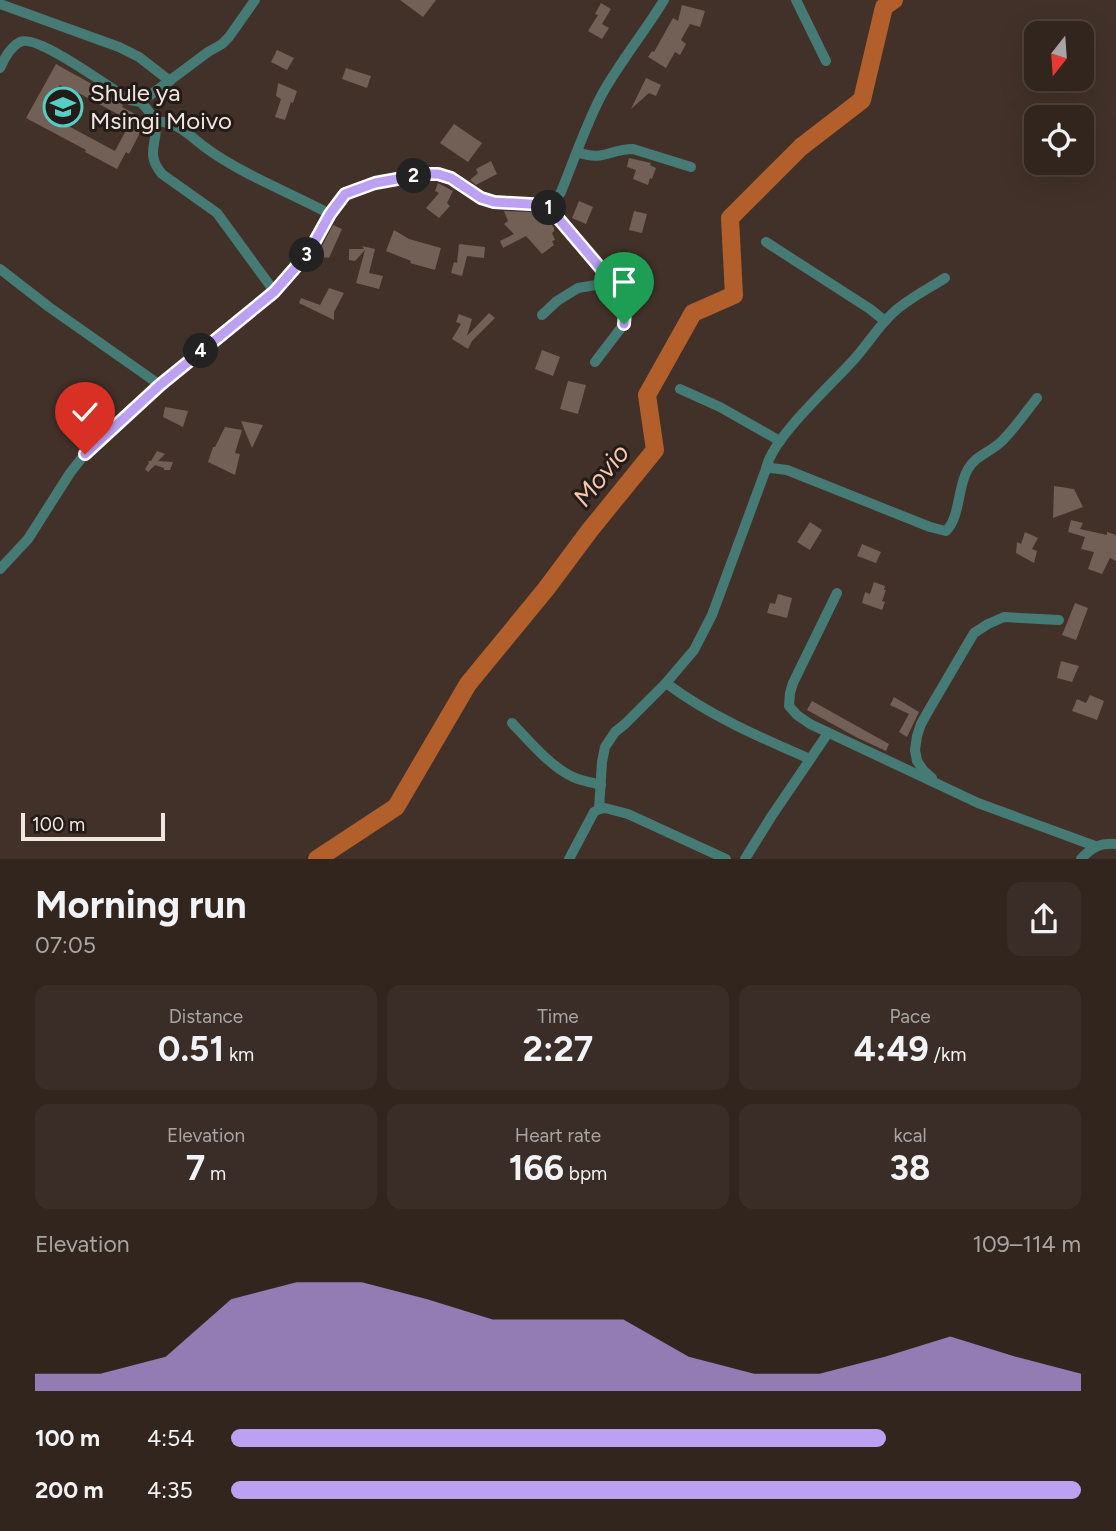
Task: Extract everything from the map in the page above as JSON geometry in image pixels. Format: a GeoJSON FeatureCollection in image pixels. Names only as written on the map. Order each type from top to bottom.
{"type":"FeatureCollection","features":[{"type":"Feature","properties":{"kind":"street"},"geometry":{"type":"LineString","coordinates":[[141,102],[229,37],[255,0]]}},
{"type":"Feature","properties":{"kind":"street"},"geometry":{"type":"LineString","coordinates":[[0,569],[27,539],[85,454],[160,385],[274,292],[309,252],[330,214],[345,194],[375,183],[438,174],[451,178],[481,198],[494,202],[547,205],[556,199],[602,94],[664,0]]}},
{"type":"Feature","properties":{"kind":"street"},"geometry":{"type":"LineString","coordinates":[[796,0],[826,61]]}},
{"type":"Feature","properties":{"kind":"street"},"geometry":{"type":"LineString","coordinates":[[0,4],[119,47],[139,57],[170,81]]}},
{"type":"Feature","properties":{"kind":"street"},"geometry":{"type":"LineString","coordinates":[[0,68],[13,48],[28,40],[49,48],[130,100],[141,102],[155,122],[153,158],[156,167],[217,213],[274,292]]}},
{"type":"Feature","properties":{"kind":"street"},"geometry":{"type":"LineString","coordinates":[[155,122],[169,122],[179,127],[233,165],[330,214]]}},
{"type":"Feature","properties":{"kind":"street"},"geometry":{"type":"LineString","coordinates":[[577,152],[594,156],[633,149],[691,167]]}},
{"type":"Feature","properties":{"kind":"street"},"geometry":{"type":"LineString","coordinates":[[547,205],[614,282],[626,300],[625,317],[619,331],[595,362]]}},
{"type":"Feature","properties":{"kind":"street"},"geometry":{"type":"LineString","coordinates":[[766,242],[885,321]]}},
{"type":"Feature","properties":{"kind":"street"},"geometry":{"type":"LineString","coordinates":[[0,269],[160,385]]}},
{"type":"Feature","properties":{"kind":"street"},"geometry":{"type":"LineString","coordinates":[[599,809],[604,754],[610,738],[666,683],[694,650],[712,615],[772,453],[885,321],[907,302],[945,278]]}},
{"type":"Feature","properties":{"kind":"street"},"geometry":{"type":"LineString","coordinates":[[541,316],[557,301],[578,288],[614,282]]}},
{"type":"Feature","properties":{"kind":"street"},"geometry":{"type":"LineString","coordinates":[[680,389],[710,402],[780,441]]}},
{"type":"Feature","properties":{"kind":"street"},"geometry":{"type":"LineString","coordinates":[[766,469],[787,470],[946,531],[951,524],[963,479],[971,464],[1004,439],[1037,398]]}},
{"type":"Feature","properties":{"kind":"street"},"geometry":{"type":"LineString","coordinates":[[837,593],[793,683],[789,706],[797,715],[828,733],[1000,812],[1095,846]]}},
{"type":"Feature","properties":{"kind":"street"},"geometry":{"type":"LineString","coordinates":[[942,786],[924,771],[918,761],[915,750],[917,736],[921,724],[974,633],[1004,617],[1059,620]]}},
{"type":"Feature","properties":{"kind":"street"},"geometry":{"type":"LineString","coordinates":[[666,683],[685,698],[732,724],[810,759]]}},
{"type":"Feature","properties":{"kind":"street"},"geometry":{"type":"LineString","coordinates":[[512,723],[537,750],[565,772],[601,785]]}},
{"type":"Feature","properties":{"kind":"street"},"geometry":{"type":"LineString","coordinates":[[745,859],[828,733]]}},
{"type":"Feature","properties":{"kind":"street"},"geometry":{"type":"LineString","coordinates":[[569,859],[588,820],[599,809],[628,814],[726,859]]}},
{"type":"Feature","properties":{"kind":"street"},"geometry":{"type":"LineString","coordinates":[[1081,859],[1095,846],[1116,844]]}},
{"type":"Feature","properties":{"kind":"building"},"geometry":{"type":"Polygon","coordinates":[[[400,0],[436,0],[423,17],[400,0]]]}},
{"type":"Feature","properties":{"kind":"building"},"geometry":{"type":"Polygon","coordinates":[[[601,3],[611,9],[602,24],[609,28],[602,39],[588,31],[598,15],[595,14],[601,3]]]}},
{"type":"Feature","properties":{"kind":"building"},"geometry":{"type":"Polygon","coordinates":[[[682,5],[705,11],[700,27],[690,24],[681,40],[686,44],[680,55],[675,52],[666,68],[648,57],[654,52],[673,18],[678,21],[682,5]]]}},
{"type":"Feature","properties":{"kind":"building"},"geometry":{"type":"Polygon","coordinates":[[[277,50],[294,58],[287,70],[271,62],[277,50]]]}},
{"type":"Feature","properties":{"kind":"building"},"geometry":{"type":"Polygon","coordinates":[[[56,64],[90,83],[146,121],[129,154],[126,152],[117,169],[26,118],[56,64]],[[60,85],[44,113],[115,151],[130,123],[60,85]]]}},
{"type":"Feature","properties":{"kind":"building"},"geometry":{"type":"Polygon","coordinates":[[[346,68],[371,76],[367,88],[342,79],[346,68]]]}},
{"type":"Feature","properties":{"kind":"building"},"geometry":{"type":"Polygon","coordinates":[[[646,78],[661,85],[656,96],[649,93],[631,109],[646,78]]]}},
{"type":"Feature","properties":{"kind":"building"},"geometry":{"type":"Polygon","coordinates":[[[278,83],[297,91],[285,120],[275,117],[281,99],[276,96],[278,83]]]}},
{"type":"Feature","properties":{"kind":"building"},"geometry":{"type":"Polygon","coordinates":[[[454,124],[482,143],[468,162],[440,143],[454,124]]]}},
{"type":"Feature","properties":{"kind":"building"},"geometry":{"type":"Polygon","coordinates":[[[629,158],[651,163],[650,165],[656,168],[648,185],[633,179],[636,170],[627,167],[629,158]]]}},
{"type":"Feature","properties":{"kind":"building"},"geometry":{"type":"Polygon","coordinates":[[[491,161],[497,174],[476,185],[470,180],[478,173],[476,169],[491,161]]]}},
{"type":"Feature","properties":{"kind":"building"},"geometry":{"type":"Polygon","coordinates":[[[438,183],[453,191],[447,203],[450,206],[439,218],[426,208],[439,193],[435,191],[438,183]]]}},
{"type":"Feature","properties":{"kind":"building"},"geometry":{"type":"Polygon","coordinates":[[[579,201],[593,207],[586,224],[572,218],[579,201]]]}},
{"type":"Feature","properties":{"kind":"building"},"geometry":{"type":"Polygon","coordinates":[[[504,211],[535,212],[543,217],[545,215],[554,228],[554,245],[542,254],[526,236],[503,248],[500,241],[514,234],[504,224],[508,221],[504,211]]]}},
{"type":"Feature","properties":{"kind":"building"},"geometry":{"type":"Polygon","coordinates":[[[634,211],[647,214],[642,233],[629,230],[634,211]]]}},
{"type":"Feature","properties":{"kind":"building"},"geometry":{"type":"Polygon","coordinates":[[[333,225],[342,229],[329,258],[322,257],[322,246],[333,225]]]}},
{"type":"Feature","properties":{"kind":"building"},"geometry":{"type":"Polygon","coordinates":[[[394,230],[409,239],[441,248],[435,270],[410,263],[411,261],[386,251],[394,230]]]}},
{"type":"Feature","properties":{"kind":"building"},"geometry":{"type":"Polygon","coordinates":[[[459,244],[485,247],[484,258],[467,256],[462,276],[451,273],[454,262],[457,263],[459,244]]]}},
{"type":"Feature","properties":{"kind":"building"},"geometry":{"type":"Polygon","coordinates":[[[362,246],[375,249],[369,273],[383,276],[379,289],[356,283],[365,250],[355,261],[349,260],[349,249],[364,249],[362,246]]]}},
{"type":"Feature","properties":{"kind":"building"},"geometry":{"type":"Polygon","coordinates":[[[329,288],[344,293],[334,312],[334,320],[299,303],[301,298],[320,305],[329,288]]]}},
{"type":"Feature","properties":{"kind":"building"},"geometry":{"type":"Polygon","coordinates":[[[489,313],[495,318],[472,341],[468,349],[452,339],[461,324],[456,322],[459,314],[472,319],[467,336],[489,313]]]}},
{"type":"Feature","properties":{"kind":"building"},"geometry":{"type":"Polygon","coordinates":[[[542,350],[560,357],[553,376],[535,369],[542,350]]]}},
{"type":"Feature","properties":{"kind":"building"},"geometry":{"type":"Polygon","coordinates":[[[568,381],[586,385],[578,414],[560,409],[568,381]]]}},
{"type":"Feature","properties":{"kind":"building"},"geometry":{"type":"Polygon","coordinates":[[[165,407],[188,411],[183,427],[163,417],[165,407]]]}},
{"type":"Feature","properties":{"kind":"building"},"geometry":{"type":"Polygon","coordinates":[[[241,421],[263,425],[252,448],[247,436],[241,421]]]}},
{"type":"Feature","properties":{"kind":"building"},"geometry":{"type":"Polygon","coordinates":[[[225,427],[242,430],[235,453],[240,454],[235,475],[208,462],[225,427]]]}},
{"type":"Feature","properties":{"kind":"building"},"geometry":{"type":"Polygon","coordinates":[[[157,451],[165,454],[158,461],[173,462],[170,470],[155,465],[148,472],[145,469],[157,451]]]}},
{"type":"Feature","properties":{"kind":"building"},"geometry":{"type":"Polygon","coordinates":[[[1054,486],[1074,489],[1083,507],[1053,518],[1054,486]]]}},
{"type":"Feature","properties":{"kind":"building"},"geometry":{"type":"Polygon","coordinates":[[[1071,520],[1083,523],[1080,529],[1116,535],[1116,561],[1110,558],[1102,574],[1088,569],[1094,552],[1081,549],[1085,537],[1068,532],[1071,520]]]}},
{"type":"Feature","properties":{"kind":"building"},"geometry":{"type":"Polygon","coordinates":[[[810,522],[822,530],[810,550],[797,542],[810,522]]]}},
{"type":"Feature","properties":{"kind":"building"},"geometry":{"type":"Polygon","coordinates":[[[1025,532],[1038,538],[1032,549],[1037,551],[1034,563],[1016,553],[1017,542],[1021,544],[1025,532]]]}},
{"type":"Feature","properties":{"kind":"building"},"geometry":{"type":"Polygon","coordinates":[[[862,544],[881,552],[876,563],[857,556],[862,544]]]}},
{"type":"Feature","properties":{"kind":"building"},"geometry":{"type":"Polygon","coordinates":[[[874,582],[885,586],[882,610],[862,603],[865,592],[870,594],[874,582]]]}},
{"type":"Feature","properties":{"kind":"building"},"geometry":{"type":"Polygon","coordinates":[[[778,594],[792,598],[787,618],[767,613],[770,603],[775,604],[778,594]]]}},
{"type":"Feature","properties":{"kind":"building"},"geometry":{"type":"Polygon","coordinates":[[[1075,603],[1088,608],[1076,640],[1062,635],[1075,603]]]}},
{"type":"Feature","properties":{"kind":"building"},"geometry":{"type":"Polygon","coordinates":[[[1061,661],[1079,666],[1072,682],[1057,678],[1061,661]]]}},
{"type":"Feature","properties":{"kind":"building"},"geometry":{"type":"Polygon","coordinates":[[[1090,695],[1104,701],[1097,720],[1072,711],[1077,699],[1086,703],[1090,695]]]}},
{"type":"Feature","properties":{"kind":"building"},"geometry":{"type":"Polygon","coordinates":[[[894,697],[919,712],[907,737],[899,732],[909,714],[890,705],[894,697]]]}},
{"type":"Feature","properties":{"kind":"building"},"geometry":{"type":"Polygon","coordinates":[[[812,701],[889,744],[886,751],[807,710],[812,701]]]}},
{"type":"Feature","properties":{"kind":"waterway","name":"Movio"},"geometry":{"type":"LineString","coordinates":[[317,859],[396,807],[468,684],[655,450],[647,395],[693,313],[734,295],[730,218],[801,147],[862,100],[884,7],[894,0]]}},
{"type":"Feature","properties":{"kind":"place","name":"Shule ya Msingi Moivo"},"geometry":{"type":"Point","coordinates":[63,107]}},
{"type":"Feature","properties":{"kind":"route"},"geometry":{"type":"LineString","coordinates":[[85,454],[160,385],[274,292],[309,252],[330,214],[345,194],[375,183],[438,174],[451,178],[481,198],[494,202],[547,205],[590,253],[626,300],[624,324]]}}]}
